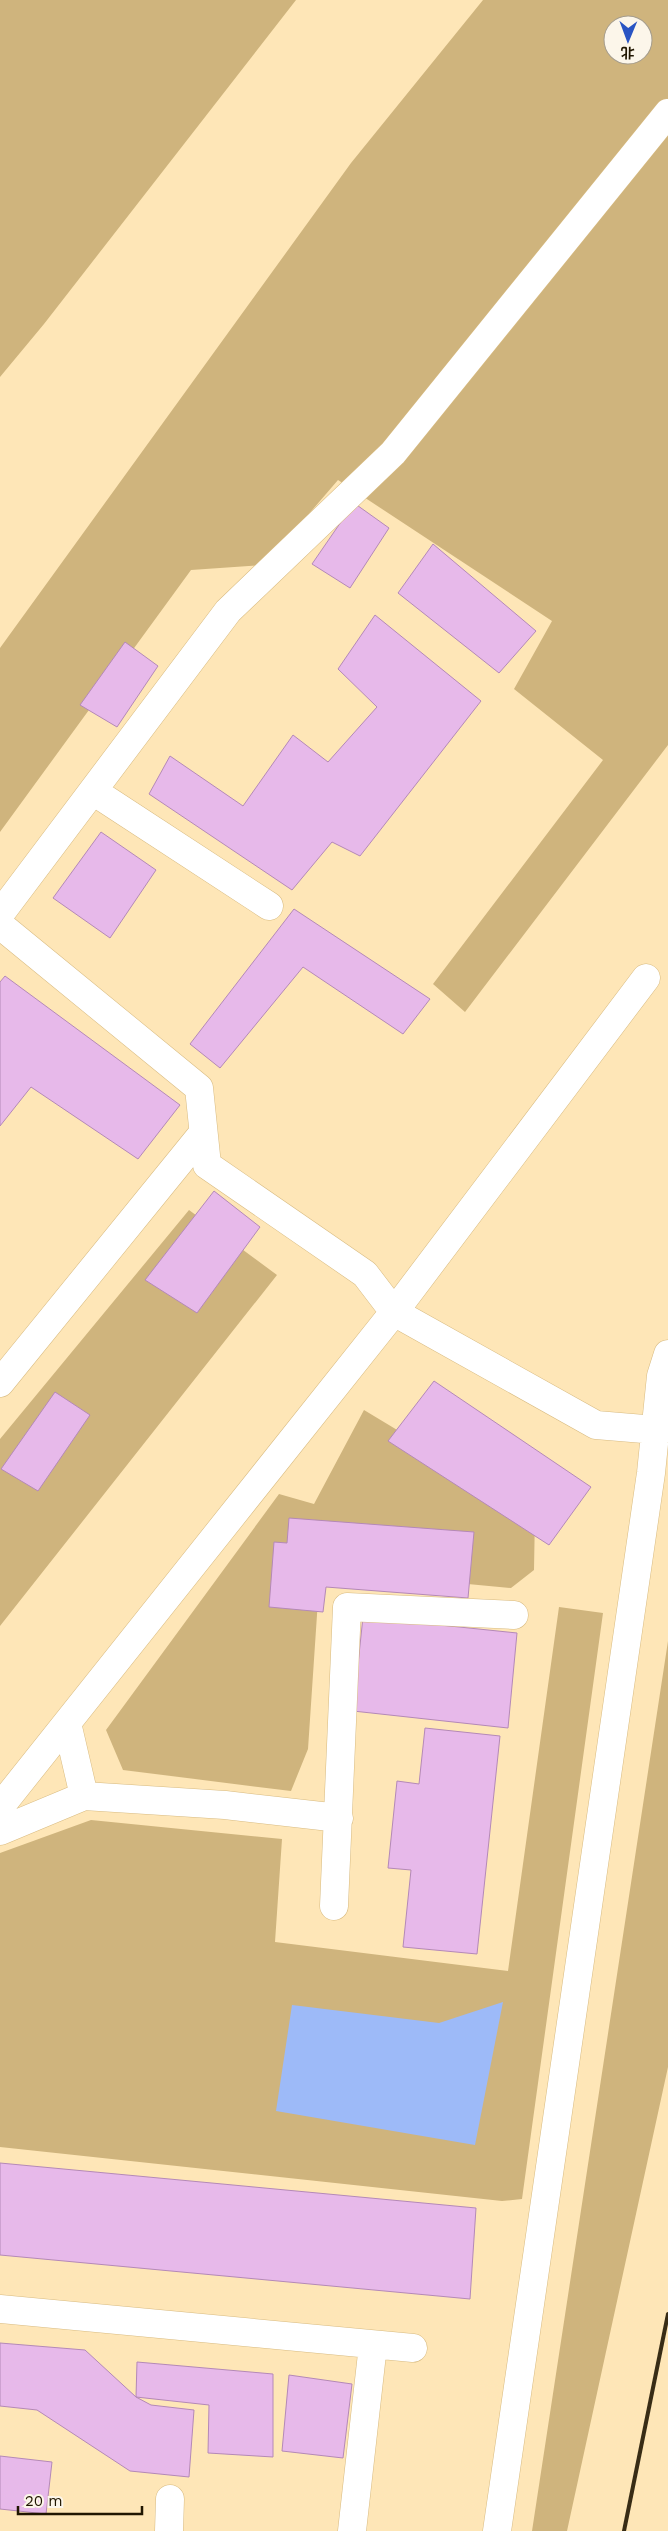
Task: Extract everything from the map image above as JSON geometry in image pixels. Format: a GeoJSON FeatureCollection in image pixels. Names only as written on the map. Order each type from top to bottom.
{"type":"FeatureCollection","features":[{"type":"Feature","properties":{"kind":"street"},"geometry":{"type":"LineString","coordinates":[[0,914],[228,611],[393,454],[668,112]]}},
{"type":"Feature","properties":{"kind":"street"},"geometry":{"type":"LineString","coordinates":[[93,791],[269,906]]}},
{"type":"Feature","properties":{"kind":"street"},"geometry":{"type":"LineString","coordinates":[[0,925],[199,1088],[207,1165],[365,1274],[394,1312],[596,1425],[662,1429]]}},
{"type":"Feature","properties":{"kind":"street"},"geometry":{"type":"LineString","coordinates":[[0,1807],[394,1312],[646,978]]}},
{"type":"Feature","properties":{"kind":"street"},"geometry":{"type":"LineString","coordinates":[[0,1383],[203,1134]]}},
{"type":"Feature","properties":{"kind":"street"},"geometry":{"type":"LineString","coordinates":[[497,2531],[662,1429],[661,1376],[668,1354]]}},
{"type":"Feature","properties":{"kind":"street"},"geometry":{"type":"LineString","coordinates":[[334,1906],[347,1607],[514,1615]]}},
{"type":"Feature","properties":{"kind":"street"},"geometry":{"type":"LineString","coordinates":[[67,1723],[84,1796]]}},
{"type":"Feature","properties":{"kind":"street"},"geometry":{"type":"LineString","coordinates":[[0,1831],[84,1796],[225,1805],[339,1818]]}},
{"type":"Feature","properties":{"kind":"street"},"geometry":{"type":"LineString","coordinates":[[0,2309],[413,2348]]}},
{"type":"Feature","properties":{"kind":"street"},"geometry":{"type":"LineString","coordinates":[[352,2531],[373,2344]]}},
{"type":"Feature","properties":{"kind":"street"},"geometry":{"type":"LineString","coordinates":[[169,2531],[170,2499]]}},
{"type":"Feature","properties":{"kind":"shaded area"},"geometry":{"type":"Polygon","coordinates":[[[0,0],[296,0],[44,324],[0,377],[0,0]]]}},
{"type":"Feature","properties":{"kind":"shaded area"},"geometry":{"type":"Polygon","coordinates":[[[483,0],[668,0],[668,745],[465,1012],[433,984],[603,760],[514,689],[552,621],[338,480],[265,565],[191,570],[0,832],[0,648],[351,163],[483,0]]]}},
{"type":"Feature","properties":{"kind":"shaded area"},"geometry":{"type":"Polygon","coordinates":[[[189,1210],[277,1275],[0,1626],[0,1439],[189,1210]]]}},
{"type":"Feature","properties":{"kind":"shaded area"},"geometry":{"type":"Polygon","coordinates":[[[364,1410],[535,1513],[534,1570],[511,1588],[320,1570],[308,1749],[291,1791],[123,1770],[106,1730],[279,1494],[314,1504],[364,1410]]]}},
{"type":"Feature","properties":{"kind":"shaded area"},"geometry":{"type":"Polygon","coordinates":[[[559,1607],[603,1613],[522,2199],[502,2201],[0,2147],[0,1853],[91,1820],[282,1839],[275,1942],[508,1971],[559,1607]]]}},
{"type":"Feature","properties":{"kind":"shaded area"},"geometry":{"type":"Polygon","coordinates":[[[668,1641],[668,2067],[567,2531],[532,2531],[668,1641]]]}},
{"type":"Feature","properties":{"kind":"water"},"geometry":{"type":"Polygon","coordinates":[[[503,2002],[475,2145],[276,2111],[292,2005],[439,2023],[503,2002]]]}},
{"type":"Feature","properties":{"kind":"building"},"geometry":{"type":"Polygon","coordinates":[[[354,503],[389,528],[350,588],[312,564],[354,503]]]}},
{"type":"Feature","properties":{"kind":"building"},"geometry":{"type":"Polygon","coordinates":[[[433,544],[536,631],[499,673],[398,593],[433,544]]]}},
{"type":"Feature","properties":{"kind":"building"},"geometry":{"type":"Polygon","coordinates":[[[375,615],[481,701],[360,856],[332,842],[292,890],[149,794],[170,756],[243,806],[293,735],[328,762],[377,707],[338,669],[375,615]]]}},
{"type":"Feature","properties":{"kind":"building"},"geometry":{"type":"Polygon","coordinates":[[[125,642],[158,666],[117,727],[80,705],[125,642]]]}},
{"type":"Feature","properties":{"kind":"building"},"geometry":{"type":"Polygon","coordinates":[[[101,832],[156,870],[110,938],[53,898],[101,832]]]}},
{"type":"Feature","properties":{"kind":"building"},"geometry":{"type":"Polygon","coordinates":[[[294,909],[430,999],[403,1034],[303,967],[220,1068],[190,1044],[294,909]]]}},
{"type":"Feature","properties":{"kind":"building"},"geometry":{"type":"Polygon","coordinates":[[[5,976],[180,1105],[138,1159],[31,1087],[0,1126],[0,982],[5,976]]]}},
{"type":"Feature","properties":{"kind":"building"},"geometry":{"type":"Polygon","coordinates":[[[214,1191],[260,1227],[197,1313],[145,1280],[214,1191]]]}},
{"type":"Feature","properties":{"kind":"building"},"geometry":{"type":"Polygon","coordinates":[[[434,1381],[591,1487],[549,1545],[388,1441],[434,1381]]]}},
{"type":"Feature","properties":{"kind":"building"},"geometry":{"type":"Polygon","coordinates":[[[55,1392],[90,1415],[38,1491],[1,1469],[55,1392]]]}},
{"type":"Feature","properties":{"kind":"building"},"geometry":{"type":"Polygon","coordinates":[[[289,1518],[474,1532],[468,1598],[326,1587],[323,1612],[269,1607],[274,1542],[287,1543],[289,1518]]]}},
{"type":"Feature","properties":{"kind":"building"},"geometry":{"type":"Polygon","coordinates":[[[363,1617],[517,1633],[508,1728],[353,1711],[363,1617]]]}},
{"type":"Feature","properties":{"kind":"building"},"geometry":{"type":"Polygon","coordinates":[[[425,1728],[500,1736],[477,1954],[403,1947],[411,1870],[388,1868],[397,1781],[419,1784],[425,1728]]]}},
{"type":"Feature","properties":{"kind":"building"},"geometry":{"type":"Polygon","coordinates":[[[0,2163],[476,2208],[470,2299],[0,2255],[0,2163]]]}},
{"type":"Feature","properties":{"kind":"building"},"geometry":{"type":"Polygon","coordinates":[[[0,2343],[85,2350],[136,2397],[151,2405],[194,2410],[189,2477],[130,2471],[37,2410],[0,2406],[0,2343]]]}},
{"type":"Feature","properties":{"kind":"building"},"geometry":{"type":"Polygon","coordinates":[[[137,2362],[273,2374],[273,2457],[208,2453],[209,2405],[136,2397],[137,2362]]]}},
{"type":"Feature","properties":{"kind":"building"},"geometry":{"type":"Polygon","coordinates":[[[289,2375],[352,2384],[343,2458],[282,2451],[289,2375]]]}},
{"type":"Feature","properties":{"kind":"building"},"geometry":{"type":"Polygon","coordinates":[[[0,2456],[52,2462],[46,2514],[0,2509],[0,2456]]]}},
{"type":"Feature","properties":{"kind":"railway"},"geometry":{"type":"LineString","coordinates":[[624,2531],[668,2314]]}}]}
